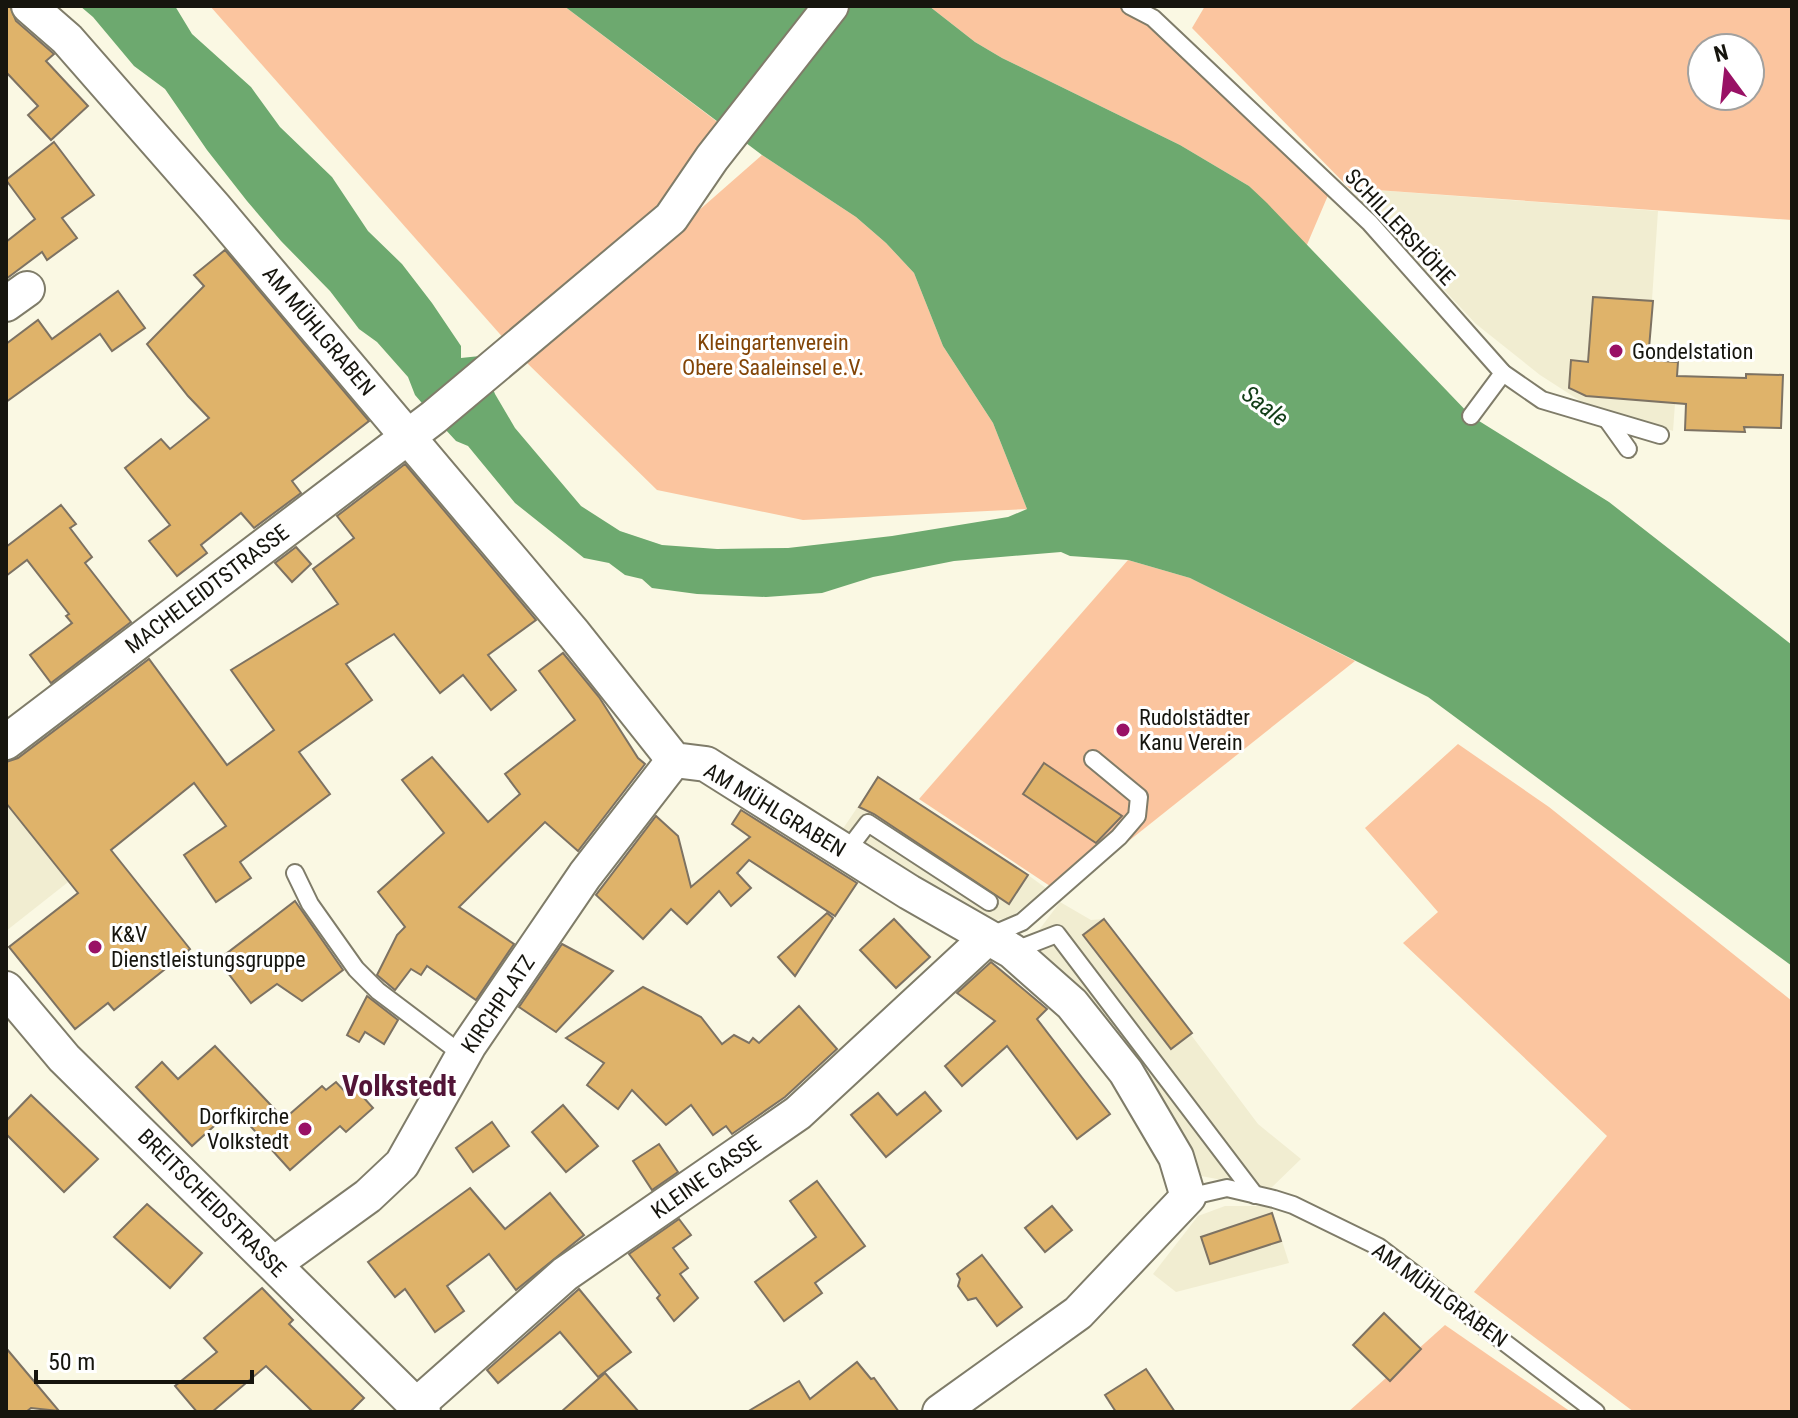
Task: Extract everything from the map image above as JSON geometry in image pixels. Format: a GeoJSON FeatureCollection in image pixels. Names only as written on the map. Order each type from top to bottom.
{"type":"FeatureCollection","features":[{"type":"Feature","properties":{"kind":"street","name":"AM MÜHLGRABEN"},"geometry":{"type":"LineString","coordinates":[[29,6],[67,39],[215,208],[421,427],[574,634],[674,760],[706,764],[999,945],[1072,1004],[1094,1007],[1126,1072],[1153,1087],[1188,1197]]}},
{"type":"Feature","properties":{"kind":"street","name":"MACHELEIDTSTRASSE"},"geometry":{"type":"LineString","coordinates":[[6,742],[421,427],[671,218],[712,158],[831,6]]}},
{"type":"Feature","properties":{"kind":"street","name":"KIRCHPLATZ"},"geometry":{"type":"LineString","coordinates":[[274,1264],[368,1196],[402,1164],[463,1055],[585,875],[674,760]]}},
{"type":"Feature","properties":{"kind":"street","name":"KLEINE GASSE"},"geometry":{"type":"LineString","coordinates":[[420,1409],[565,1274],[798,1113],[999,945]]}},
{"type":"Feature","properties":{"kind":"street","name":"BREITSCHEIDSTRASSE"},"geometry":{"type":"LineString","coordinates":[[6,989],[64,1058],[420,1409]]}},
{"type":"Feature","properties":{"kind":"street"},"geometry":{"type":"LineString","coordinates":[[940,1412],[1078,1313],[1188,1197]]}},
{"type":"Feature","properties":{"kind":"lane","name":"SCHILLERSHÖHE"},"geometry":{"type":"LineString","coordinates":[[1130,6],[1158,12],[1370,223],[1503,373],[1542,400],[1660,435]]}},
{"type":"Feature","properties":{"kind":"lane"},"geometry":{"type":"LineString","coordinates":[[1471,416],[1503,373]]}},
{"type":"Feature","properties":{"kind":"lane"},"geometry":{"type":"LineString","coordinates":[[1608,421],[1628,449]]}},
{"type":"Feature","properties":{"kind":"lane"},"geometry":{"type":"LineString","coordinates":[[999,945],[1119,837],[1137,816],[1139,797],[1093,759]]}},
{"type":"Feature","properties":{"kind":"lane"},"geometry":{"type":"LineString","coordinates":[[846,852],[868,823],[989,902]]}},
{"type":"Feature","properties":{"kind":"lane"},"geometry":{"type":"LineString","coordinates":[[295,873],[310,904],[356,969],[378,991],[463,1055]]}},
{"type":"Feature","properties":{"kind":"lane"},"geometry":{"type":"LineString","coordinates":[[1153,1087],[1255,1195]]}},
{"type":"Feature","properties":{"kind":"lane","name":"AM MÜHLGRABEN"},"geometry":{"type":"LineString","coordinates":[[1188,1197],[1227,1188],[1255,1195],[1293,1205],[1379,1247],[1596,1412]]}},
{"type":"Feature","properties":{"kind":"shaded area"},"geometry":{"type":"Polygon","coordinates":[[[1349,188],[1658,211],[1648,359],[1678,362],[1673,431],[1582,402],[1540,375],[1476,324],[1349,188]]]}},
{"type":"Feature","properties":{"kind":"shaded area"},"geometry":{"type":"Polygon","coordinates":[[[147,656],[223,760],[6,931],[6,759],[147,656]]]}},
{"type":"Feature","properties":{"kind":"shaded area"},"geometry":{"type":"Polygon","coordinates":[[[878,777],[1047,889],[1011,917],[988,922],[838,836],[878,777]]]}},
{"type":"Feature","properties":{"kind":"shaded area"},"geometry":{"type":"Polygon","coordinates":[[[1060,902],[1091,920],[1104,919],[1258,1124],[1301,1159],[1270,1189],[1201,1176],[1176,1133],[1041,972],[1030,942],[1060,902]]]}},
{"type":"Feature","properties":{"kind":"shaded area"},"geometry":{"type":"Polygon","coordinates":[[[1225,1206],[1271,1206],[1289,1263],[1176,1292],[1153,1274],[1198,1216],[1225,1206]]]}},
{"type":"Feature","properties":{"kind":"green space"},"geometry":{"type":"Polygon","coordinates":[[[210,6],[564,6],[724,127],[665,207],[506,341],[210,6]]]}},
{"type":"Feature","properties":{"kind":"green space"},"geometry":{"type":"Polygon","coordinates":[[[929,6],[1118,6],[1144,20],[1329,193],[1306,247],[1249,186],[1180,145],[1002,58],[975,42],[929,6]]]}},
{"type":"Feature","properties":{"kind":"green space"},"geometry":{"type":"Polygon","coordinates":[[[1205,6],[1792,6],[1792,220],[1349,188],[1192,28],[1205,6]]]}},
{"type":"Feature","properties":{"kind":"green space","name":"Kleingartenverein Obere Saaleinsel e.V."},"geometry":{"type":"Polygon","coordinates":[[[762,155],[856,217],[914,273],[943,346],[993,423],[1027,509],[803,520],[657,490],[526,362],[762,155]]]}},
{"type":"Feature","properties":{"kind":"green space","name":"Rudolstädter Kanu Verein"},"geometry":{"type":"Polygon","coordinates":[[[1128,560],[1190,578],[1355,661],[1062,894],[919,799],[1128,560]]]}},
{"type":"Feature","properties":{"kind":"green space"},"geometry":{"type":"Polygon","coordinates":[[[1458,744],[1549,807],[1792,1001],[1792,1412],[1634,1412],[1474,1292],[1607,1136],[1403,943],[1438,912],[1365,828],[1458,744]]]}},
{"type":"Feature","properties":{"kind":"green space"},"geometry":{"type":"Polygon","coordinates":[[[1445,1325],[1571,1412],[1348,1412],[1445,1325]]]}},
{"type":"Feature","properties":{"kind":"water","name":"Saale"},"geometry":{"type":"Polygon","coordinates":[[[80,6],[175,6],[192,34],[251,87],[280,127],[332,177],[368,231],[402,264],[432,303],[461,346],[461,358],[480,356],[495,394],[515,428],[581,506],[620,531],[662,545],[717,549],[788,548],[892,536],[1008,517],[1027,509],[993,423],[943,346],[914,273],[856,217],[762,155],[564,6],[929,6],[975,42],[1002,58],[1180,145],[1249,186],[1471,416],[1609,502],[1792,645],[1792,966],[1428,697],[1190,578],[1128,560],[1070,556],[1061,552],[954,561],[873,577],[822,593],[766,597],[697,594],[652,588],[642,579],[625,575],[609,563],[584,558],[515,503],[468,446],[456,441],[434,417],[415,395],[408,377],[377,342],[359,329],[330,291],[247,201],[165,89],[134,66],[80,6]]]}},
{"type":"Feature","properties":{"kind":"building"},"geometry":{"type":"Polygon","coordinates":[[[6,6],[10,6],[16,21],[54,54],[46,61],[88,106],[51,140],[28,115],[38,106],[6,72],[6,6]]]}},
{"type":"Feature","properties":{"kind":"building"},"geometry":{"type":"Polygon","coordinates":[[[54,142],[94,195],[62,218],[77,238],[47,260],[42,252],[6,279],[6,242],[35,219],[6,180],[54,142]]]}},
{"type":"Feature","properties":{"kind":"building"},"geometry":{"type":"Polygon","coordinates":[[[225,250],[369,421],[292,481],[301,493],[254,528],[241,513],[201,545],[207,553],[177,576],[149,541],[170,525],[125,468],[161,439],[170,449],[209,418],[147,344],[204,286],[194,275],[225,250]]]}},
{"type":"Feature","properties":{"kind":"building"},"geometry":{"type":"Polygon","coordinates":[[[118,291],[145,328],[112,351],[100,334],[6,402],[6,344],[38,320],[52,339],[118,291]]]}},
{"type":"Feature","properties":{"kind":"building"},"geometry":{"type":"Polygon","coordinates":[[[1593,297],[1653,301],[1648,360],[1678,362],[1677,376],[1746,378],[1746,374],[1783,375],[1781,428],[1744,427],[1745,432],[1685,430],[1686,404],[1586,396],[1569,388],[1571,360],[1588,362],[1593,297]]]}},
{"type":"Feature","properties":{"kind":"building"},"geometry":{"type":"Polygon","coordinates":[[[405,464],[536,620],[488,655],[516,690],[491,710],[463,675],[440,693],[394,634],[346,664],[372,700],[299,752],[330,794],[240,862],[251,878],[216,902],[184,855],[226,826],[194,783],[111,850],[190,949],[114,1010],[108,1003],[75,1029],[9,947],[78,893],[6,803],[6,762],[18,758],[149,659],[227,765],[274,730],[231,670],[338,604],[313,569],[354,538],[337,516],[405,464]]]}},
{"type":"Feature","properties":{"kind":"building"},"geometry":{"type":"Polygon","coordinates":[[[61,505],[76,524],[70,528],[92,557],[85,563],[131,622],[51,683],[30,655],[72,623],[66,616],[69,614],[27,560],[6,576],[6,547],[61,505]]]}},
{"type":"Feature","properties":{"kind":"building"},"geometry":{"type":"Polygon","coordinates":[[[296,547],[311,564],[292,582],[275,563],[296,547]]]}},
{"type":"Feature","properties":{"kind":"building"},"geometry":{"type":"Polygon","coordinates":[[[563,653],[599,697],[645,764],[578,851],[545,822],[459,907],[514,944],[476,1000],[427,966],[421,975],[411,969],[395,990],[377,975],[397,935],[405,927],[378,892],[444,833],[402,780],[432,757],[488,822],[520,794],[505,774],[575,720],[539,671],[563,653]]]}},
{"type":"Feature","properties":{"kind":"building"},"geometry":{"type":"Polygon","coordinates":[[[1044,763],[1122,816],[1096,843],[1023,794],[1044,763]]]}},
{"type":"Feature","properties":{"kind":"building"},"geometry":{"type":"Polygon","coordinates":[[[878,777],[1028,875],[1009,904],[859,807],[878,777]]]}},
{"type":"Feature","properties":{"kind":"building"},"geometry":{"type":"Polygon","coordinates":[[[741,810],[857,883],[835,916],[749,860],[737,873],[751,888],[731,906],[719,891],[687,924],[671,909],[643,939],[596,895],[656,816],[678,836],[691,887],[750,837],[732,824],[741,810]]]}},
{"type":"Feature","properties":{"kind":"building"},"geometry":{"type":"Polygon","coordinates":[[[295,901],[343,970],[302,1001],[277,984],[251,1003],[218,960],[295,901]]]}},
{"type":"Feature","properties":{"kind":"building"},"geometry":{"type":"Polygon","coordinates":[[[827,913],[833,918],[795,976],[778,957],[827,913]]]}},
{"type":"Feature","properties":{"kind":"building"},"geometry":{"type":"Polygon","coordinates":[[[894,919],[930,957],[896,988],[860,950],[894,919]]]}},
{"type":"Feature","properties":{"kind":"building"},"geometry":{"type":"Polygon","coordinates":[[[1104,919],[1192,1033],[1171,1049],[1083,935],[1104,919]]]}},
{"type":"Feature","properties":{"kind":"building"},"geometry":{"type":"Polygon","coordinates":[[[562,944],[613,971],[556,1032],[519,1007],[562,944]]]}},
{"type":"Feature","properties":{"kind":"building"},"geometry":{"type":"Polygon","coordinates":[[[991,962],[1047,1009],[1037,1019],[1110,1114],[1077,1139],[1007,1046],[962,1086],[945,1066],[995,1021],[957,993],[991,962]]]}},
{"type":"Feature","properties":{"kind":"building"},"geometry":{"type":"Polygon","coordinates":[[[643,987],[701,1017],[722,1044],[734,1035],[749,1043],[753,1038],[759,1043],[799,1006],[837,1049],[785,1097],[732,1134],[726,1126],[713,1135],[691,1105],[666,1125],[632,1090],[618,1109],[587,1085],[604,1063],[566,1038],[643,987]]]}},
{"type":"Feature","properties":{"kind":"building"},"geometry":{"type":"Polygon","coordinates":[[[367,996],[398,1020],[384,1044],[365,1032],[359,1042],[347,1035],[367,996]]]}},
{"type":"Feature","properties":{"kind":"building"},"geometry":{"type":"Polygon","coordinates":[[[215,1046],[284,1119],[322,1086],[326,1090],[336,1082],[348,1095],[356,1089],[373,1108],[346,1132],[340,1126],[290,1170],[234,1108],[192,1146],[136,1087],[162,1062],[178,1079],[215,1046]]]}},
{"type":"Feature","properties":{"kind":"building"},"geometry":{"type":"Polygon","coordinates":[[[925,1092],[941,1111],[886,1157],[851,1115],[878,1093],[897,1115],[925,1092]]]}},
{"type":"Feature","properties":{"kind":"building"},"geometry":{"type":"Polygon","coordinates":[[[31,1095],[98,1159],[64,1192],[6,1134],[6,1121],[31,1095]]]}},
{"type":"Feature","properties":{"kind":"building"},"geometry":{"type":"Polygon","coordinates":[[[563,1105],[598,1146],[566,1172],[532,1132],[563,1105]]]}},
{"type":"Feature","properties":{"kind":"building"},"geometry":{"type":"Polygon","coordinates":[[[492,1122],[509,1146],[473,1172],[456,1148],[492,1122]]]}},
{"type":"Feature","properties":{"kind":"building"},"geometry":{"type":"Polygon","coordinates":[[[659,1144],[678,1172],[652,1190],[633,1161],[659,1144]]]}},
{"type":"Feature","properties":{"kind":"building"},"geometry":{"type":"Polygon","coordinates":[[[817,1181],[865,1246],[815,1283],[822,1293],[784,1321],[755,1282],[816,1237],[790,1201],[817,1181]]]}},
{"type":"Feature","properties":{"kind":"building"},"geometry":{"type":"Polygon","coordinates":[[[470,1188],[505,1229],[550,1193],[584,1235],[516,1290],[489,1254],[447,1286],[464,1311],[435,1332],[405,1289],[395,1297],[368,1262],[470,1188]]]}},
{"type":"Feature","properties":{"kind":"building"},"geometry":{"type":"Polygon","coordinates":[[[147,1204],[202,1253],[170,1288],[114,1237],[147,1204]]]}},
{"type":"Feature","properties":{"kind":"building"},"geometry":{"type":"Polygon","coordinates":[[[1052,1206],[1072,1230],[1045,1252],[1025,1228],[1052,1206]]]}},
{"type":"Feature","properties":{"kind":"building"},"geometry":{"type":"Polygon","coordinates":[[[1272,1213],[1281,1241],[1210,1264],[1201,1237],[1272,1213]]]}},
{"type":"Feature","properties":{"kind":"building"},"geometry":{"type":"Polygon","coordinates":[[[679,1219],[691,1235],[673,1248],[688,1268],[680,1274],[698,1298],[674,1321],[657,1298],[660,1295],[629,1254],[679,1219]]]}},
{"type":"Feature","properties":{"kind":"building"},"geometry":{"type":"Polygon","coordinates":[[[982,1255],[1022,1307],[997,1326],[976,1298],[968,1300],[958,1286],[960,1279],[957,1274],[982,1255]]]}},
{"type":"Feature","properties":{"kind":"building"},"geometry":{"type":"Polygon","coordinates":[[[262,1288],[293,1320],[289,1324],[364,1398],[350,1412],[313,1412],[266,1366],[212,1412],[197,1412],[175,1386],[217,1352],[204,1338],[262,1288]]]}},
{"type":"Feature","properties":{"kind":"building"},"geometry":{"type":"Polygon","coordinates":[[[579,1289],[631,1352],[598,1377],[560,1332],[498,1383],[487,1370],[579,1289]]]}},
{"type":"Feature","properties":{"kind":"building"},"geometry":{"type":"Polygon","coordinates":[[[1384,1313],[1421,1349],[1390,1381],[1353,1345],[1384,1313]]]}},
{"type":"Feature","properties":{"kind":"building"},"geometry":{"type":"Polygon","coordinates":[[[6,1348],[59,1411],[31,1408],[26,1412],[6,1412],[6,1348]]]}},
{"type":"Feature","properties":{"kind":"building"},"geometry":{"type":"Polygon","coordinates":[[[857,1362],[871,1379],[874,1378],[899,1412],[747,1412],[799,1381],[810,1399],[857,1362]]]}},
{"type":"Feature","properties":{"kind":"building"},"geometry":{"type":"Polygon","coordinates":[[[1146,1369],[1175,1412],[1116,1412],[1105,1395],[1146,1369]]]}},
{"type":"Feature","properties":{"kind":"building"},"geometry":{"type":"Polygon","coordinates":[[[605,1373],[639,1412],[561,1412],[605,1373]]]}},
{"type":"Feature","properties":{"kind":"place","name":"Gondelstation"},"geometry":{"type":"Point","coordinates":[1616,351]}},
{"type":"Feature","properties":{"kind":"place","name":"Rudolstädter Kanu Verein"},"geometry":{"type":"Point","coordinates":[1123,730]}},
{"type":"Feature","properties":{"kind":"place","name":"K&V Dienstleistungsgruppe"},"geometry":{"type":"Point","coordinates":[95,947]}},
{"type":"Feature","properties":{"kind":"place","name":"Dorfkirche Volkstedt"},"geometry":{"type":"Point","coordinates":[305,1129]}},
{"type":"Feature","properties":{"kind":"district","name":"Volkstedt"},"geometry":{"type":"Point","coordinates":[399,1085]}}]}
